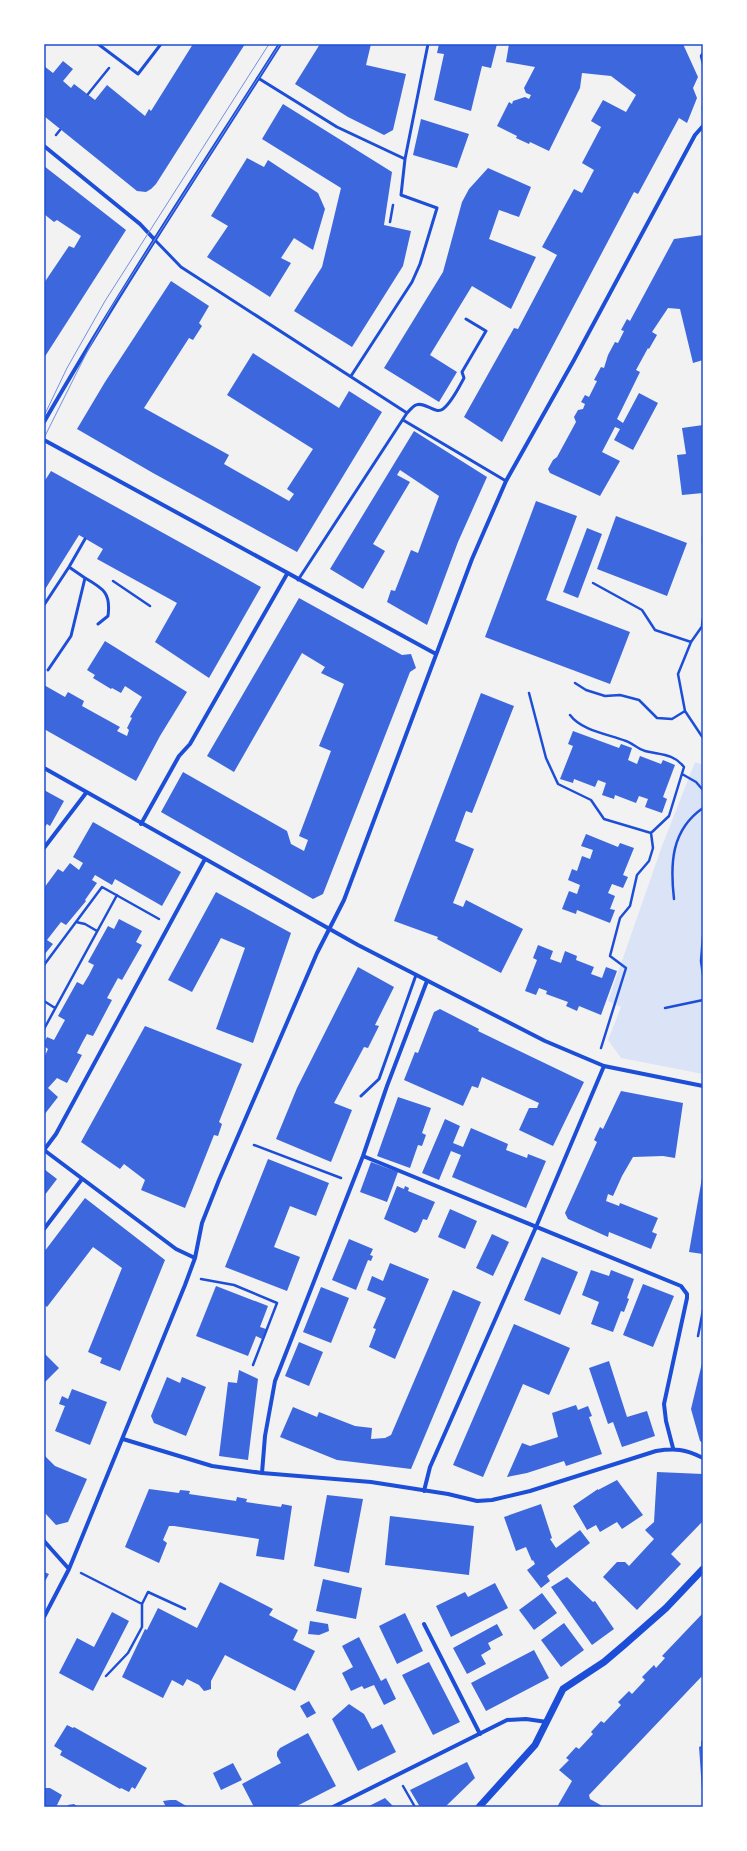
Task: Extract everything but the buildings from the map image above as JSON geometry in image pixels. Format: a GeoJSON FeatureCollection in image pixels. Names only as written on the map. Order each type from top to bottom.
{"type":"FeatureCollection","features":[{"type":"Feature","properties":{"kind":"street"},"geometry":{"type":"LineString","coordinates":[[44,422],[92,339],[154,239],[280,44]]}},
{"type":"Feature","properties":{"kind":"street"},"geometry":{"type":"LineString","coordinates":[[44,1617],[69,1569],[180,1300],[195,1258],[202,1223],[219,1180],[316,953],[344,900],[472,558],[506,480],[574,360],[695,135],[703,126]]}},
{"type":"Feature","properties":{"kind":"street"},"geometry":{"type":"LineString","coordinates":[[44,146],[140,224],[154,239]]}},
{"type":"Feature","properties":{"kind":"street"},"geometry":{"type":"LineString","coordinates":[[44,440],[436,654]]}},
{"type":"Feature","properties":{"kind":"street"},"geometry":{"type":"LineString","coordinates":[[141,824],[179,756],[190,744],[287,574]]}},
{"type":"Feature","properties":{"kind":"street"},"geometry":{"type":"LineString","coordinates":[[44,768],[141,824],[416,975],[545,1041],[604,1066],[703,1086]]}},
{"type":"Feature","properties":{"kind":"street"},"geometry":{"type":"LineString","coordinates":[[44,848],[86,792]]}},
{"type":"Feature","properties":{"kind":"street"},"geometry":{"type":"LineString","coordinates":[[195,1258],[176,1249],[44,1150],[56,1134],[205,859]]}},
{"type":"Feature","properties":{"kind":"street"},"geometry":{"type":"LineString","coordinates":[[262,1473],[265,1436],[275,1381],[353,1183],[428,981]]}},
{"type":"Feature","properties":{"kind":"street"},"geometry":{"type":"LineString","coordinates":[[424,1491],[430,1467],[536,1226],[604,1066]]}},
{"type":"Feature","properties":{"kind":"street"},"geometry":{"type":"LineString","coordinates":[[363,1156],[681,1286],[685,1290],[687,1298],[664,1404],[666,1421],[673,1448]]}},
{"type":"Feature","properties":{"kind":"street"},"geometry":{"type":"LineString","coordinates":[[44,1229],[82,1179]]}},
{"type":"Feature","properties":{"kind":"street"},"geometry":{"type":"LineString","coordinates":[[122,1439],[212,1466],[262,1473],[371,1482],[448,1494],[464,1499],[492,1500],[530,1491],[643,1454],[673,1448],[687,1451],[703,1458]]}},
{"type":"Feature","properties":{"kind":"street"},"geometry":{"type":"LineString","coordinates":[[44,1541],[69,1569]]}},
{"type":"Feature","properties":{"kind":"street"},"geometry":{"type":"LineString","coordinates":[[479,1807],[532,1750],[563,1690],[604,1662],[624,1645],[666,1608],[703,1569]]}},
{"type":"Feature","properties":{"kind":"street"},"geometry":{"type":"LineString","coordinates":[[424,1624],[480,1734]]}},
{"type":"Feature","properties":{"kind":"street"},"geometry":{"type":"LineString","coordinates":[[333,1807],[507,1720],[521,1719],[547,1722]]}},
{"type":"Feature","properties":{"kind":"lane"},"geometry":{"type":"LineString","coordinates":[[98,44],[138,74],[161,44]]}},
{"type":"Feature","properties":{"kind":"lane"},"geometry":{"type":"LineString","coordinates":[[351,376],[412,282],[420,264],[437,208],[401,196],[405,159],[428,44]]}},
{"type":"Feature","properties":{"kind":"lane"},"geometry":{"type":"LineString","coordinates":[[258,78],[337,127],[405,159]]}},
{"type":"Feature","properties":{"kind":"lane"},"geometry":{"type":"LineString","coordinates":[[154,239],[182,267],[407,413]]}},
{"type":"Feature","properties":{"kind":"lane"},"geometry":{"type":"LineString","coordinates":[[298,580],[407,413],[417,404],[438,410],[443,409],[454,396],[464,378],[462,372],[486,331],[466,319]]}},
{"type":"Feature","properties":{"kind":"lane"},"geometry":{"type":"LineString","coordinates":[[403,420],[506,480]]}},
{"type":"Feature","properties":{"kind":"lane"},"geometry":{"type":"LineString","coordinates":[[44,605],[68,568],[84,539]]}},
{"type":"Feature","properties":{"kind":"lane"},"geometry":{"type":"LineString","coordinates":[[68,568],[103,588],[110,604],[108,616],[98,624]]}},
{"type":"Feature","properties":{"kind":"lane"},"geometry":{"type":"LineString","coordinates":[[48,670],[71,636],[85,578]]}},
{"type":"Feature","properties":{"kind":"lane"},"geometry":{"type":"LineString","coordinates":[[361,1096],[379,1079],[416,975]]}},
{"type":"Feature","properties":{"kind":"path"},"geometry":{"type":"LineString","coordinates":[[703,53],[701,56],[703,64]]}},
{"type":"Feature","properties":{"kind":"path"},"geometry":{"type":"LineString","coordinates":[[88,94],[116,58]]}},
{"type":"Feature","properties":{"kind":"path"},"geometry":{"type":"LineString","coordinates":[[703,105],[703,110]]}},
{"type":"Feature","properties":{"kind":"path"},"geometry":{"type":"LineString","coordinates":[[56,135],[60,130]]}},
{"type":"Feature","properties":{"kind":"path"},"geometry":{"type":"LineString","coordinates":[[703,537],[703,543]]}},
{"type":"Feature","properties":{"kind":"path"},"geometry":{"type":"LineString","coordinates":[[109,578],[150,606]]}},
{"type":"Feature","properties":{"kind":"path"},"geometry":{"type":"LineString","coordinates":[[594,583],[642,610],[655,630],[691,642]]}},
{"type":"Feature","properties":{"kind":"path"},"geometry":{"type":"LineString","coordinates":[[703,618],[703,625],[691,642],[678,674],[685,710],[703,738]]}},
{"type":"Feature","properties":{"kind":"path"},"geometry":{"type":"LineString","coordinates":[[574,683],[605,696],[620,696],[639,700],[657,718],[672,719],[685,710]]}},
{"type":"Feature","properties":{"kind":"path"},"geometry":{"type":"LineString","coordinates":[[529,694],[546,758],[558,784],[591,800],[604,819],[651,833]]}},
{"type":"Feature","properties":{"kind":"path"},"geometry":{"type":"LineString","coordinates":[[570,715],[574,720],[599,733],[627,741],[643,751],[665,755],[678,760],[684,767],[669,816],[651,833]]}},
{"type":"Feature","properties":{"kind":"path"},"geometry":{"type":"LineString","coordinates":[[682,774],[696,782],[703,790]]}},
{"type":"Feature","properties":{"kind":"path"},"geometry":{"type":"LineString","coordinates":[[674,899],[671,874],[673,854],[686,822],[703,808]]}},
{"type":"Feature","properties":{"kind":"path"},"geometry":{"type":"LineString","coordinates":[[601,1048],[626,968],[610,956],[620,918],[630,906],[637,875],[649,861],[653,848],[651,833]]}},
{"type":"Feature","properties":{"kind":"path"},"geometry":{"type":"LineString","coordinates":[[44,965],[102,887],[160,920]]}},
{"type":"Feature","properties":{"kind":"path"},"geometry":{"type":"LineString","coordinates":[[44,1029],[117,895]]}},
{"type":"Feature","properties":{"kind":"path"},"geometry":{"type":"LineString","coordinates":[[76,922],[85,924],[97,931]]}},
{"type":"Feature","properties":{"kind":"path"},"geometry":{"type":"LineString","coordinates":[[703,936],[701,961],[703,975]]}},
{"type":"Feature","properties":{"kind":"path"},"geometry":{"type":"LineString","coordinates":[[665,1008],[703,1000]]}},
{"type":"Feature","properties":{"kind":"path"},"geometry":{"type":"LineString","coordinates":[[44,1001],[56,1008]]}},
{"type":"Feature","properties":{"kind":"path"},"geometry":{"type":"LineString","coordinates":[[254,1145],[353,1183]]}},
{"type":"Feature","properties":{"kind":"path"},"geometry":{"type":"LineString","coordinates":[[201,1279],[234,1284],[277,1303],[254,1364]]}},
{"type":"Feature","properties":{"kind":"path"},"geometry":{"type":"LineString","coordinates":[[698,1336],[703,1310]]}},
{"type":"Feature","properties":{"kind":"path"},"geometry":{"type":"LineString","coordinates":[[80,1573],[142,1604]]}},
{"type":"Feature","properties":{"kind":"path"},"geometry":{"type":"LineString","coordinates":[[106,1676],[128,1654],[142,1627],[142,1604],[148,1592],[185,1610]]}},
{"type":"Feature","properties":{"kind":"path"},"geometry":{"type":"LineString","coordinates":[[403,1786],[416,1807]]}},
{"type":"Feature","properties":{"kind":"shaded area"},"geometry":{"type":"Polygon","coordinates":[[[695,762],[703,765],[703,1074],[621,1058],[608,1040],[621,1007],[608,1001],[662,846],[695,762]]]}},
{"type":"Feature","properties":{"kind":"tram line"},"geometry":{"type":"LineString","coordinates":[[44,416],[67,368],[105,301],[269,44]]}},
{"type":"Feature","properties":{"kind":"tram line"},"geometry":{"type":"LineString","coordinates":[[44,438],[93,340],[113,305],[280,44]]}}]}
